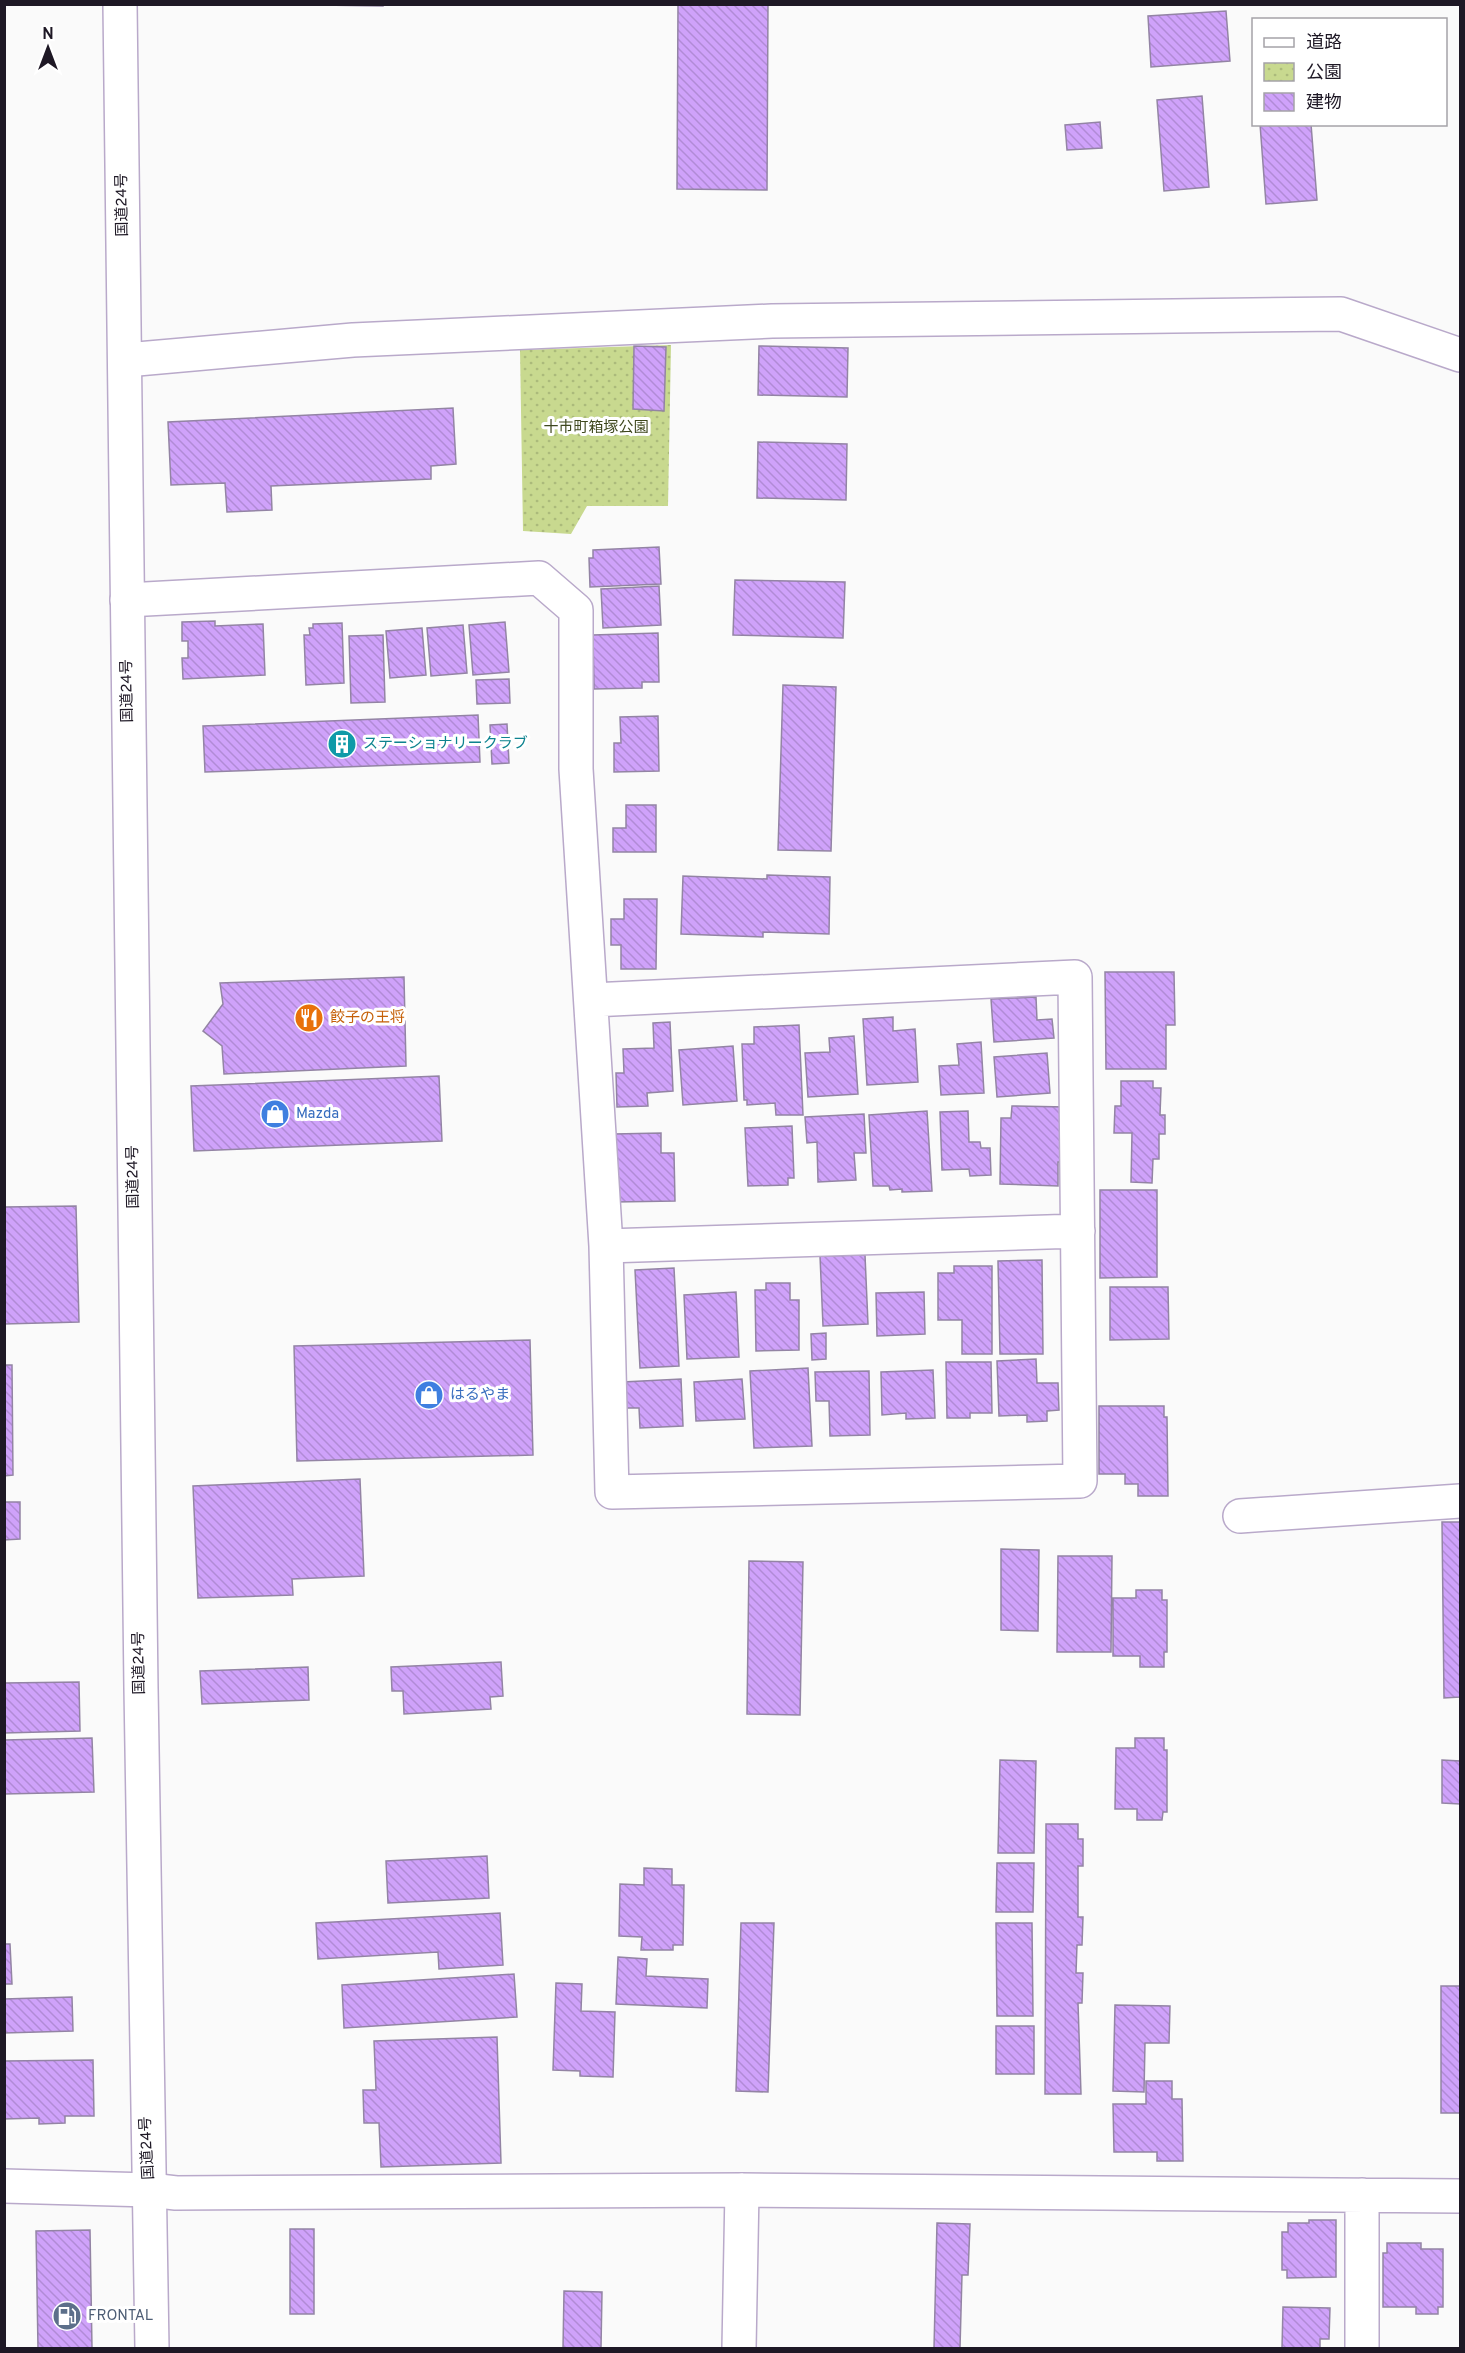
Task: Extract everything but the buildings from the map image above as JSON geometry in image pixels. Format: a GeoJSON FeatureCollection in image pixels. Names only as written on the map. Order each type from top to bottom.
{"type":"FeatureCollection","features":[{"type":"Feature","properties":{"kind":"main road","name":"国道24号"},"geometry":{"type":"LineString","coordinates":[[120,4],[147,2158],[150,2190],[152,2349]]}},
{"type":"Feature","properties":{"kind":"main road"},"geometry":{"type":"LineString","coordinates":[[126,360],[353,340],[760,321],[1341,314],[1461,355]]}},
{"type":"Feature","properties":{"kind":"main road"},"geometry":{"type":"LineString","coordinates":[[127,600],[539,578],[576,610],[576,770],[606,1246],[612,1492],[1080,1481],[1075,977],[592,1000]]}},
{"type":"Feature","properties":{"kind":"main road"},"geometry":{"type":"LineString","coordinates":[[606,1246],[1078,1231]]}},
{"type":"Feature","properties":{"kind":"main road"},"geometry":{"type":"LineString","coordinates":[[1240,1516],[1461,1501]]}},
{"type":"Feature","properties":{"kind":"main road"},"geometry":{"type":"LineString","coordinates":[[4,2186],[150,2190],[176,2193],[742,2190],[1461,2196]]}},
{"type":"Feature","properties":{"kind":"main road"},"geometry":{"type":"LineString","coordinates":[[740,2349],[742,2190]]}},
{"type":"Feature","properties":{"kind":"main road"},"geometry":{"type":"LineString","coordinates":[[1362,2195],[1362,2349]]}},
{"type":"Feature","properties":{"kind":"green space","name":"十市町箱塚公園"},"geometry":{"type":"Polygon","coordinates":[[[671,345],[668,506],[587,506],[571,534],[523,531],[520,350],[671,345]]]}},
{"type":"Feature","properties":{"kind":"place","name":"ステーショナリークラブ"},"geometry":{"type":"Point","coordinates":[342,744]}},
{"type":"Feature","properties":{"kind":"place","name":"餃子の王将"},"geometry":{"type":"Point","coordinates":[309,1018]}},
{"type":"Feature","properties":{"kind":"place","name":"Mazda"},"geometry":{"type":"Point","coordinates":[275,1114]}},
{"type":"Feature","properties":{"kind":"place","name":"はるやま"},"geometry":{"type":"Point","coordinates":[429,1395]}},
{"type":"Feature","properties":{"kind":"place","name":"FRONTAL"},"geometry":{"type":"Point","coordinates":[67,2316]}}]}
